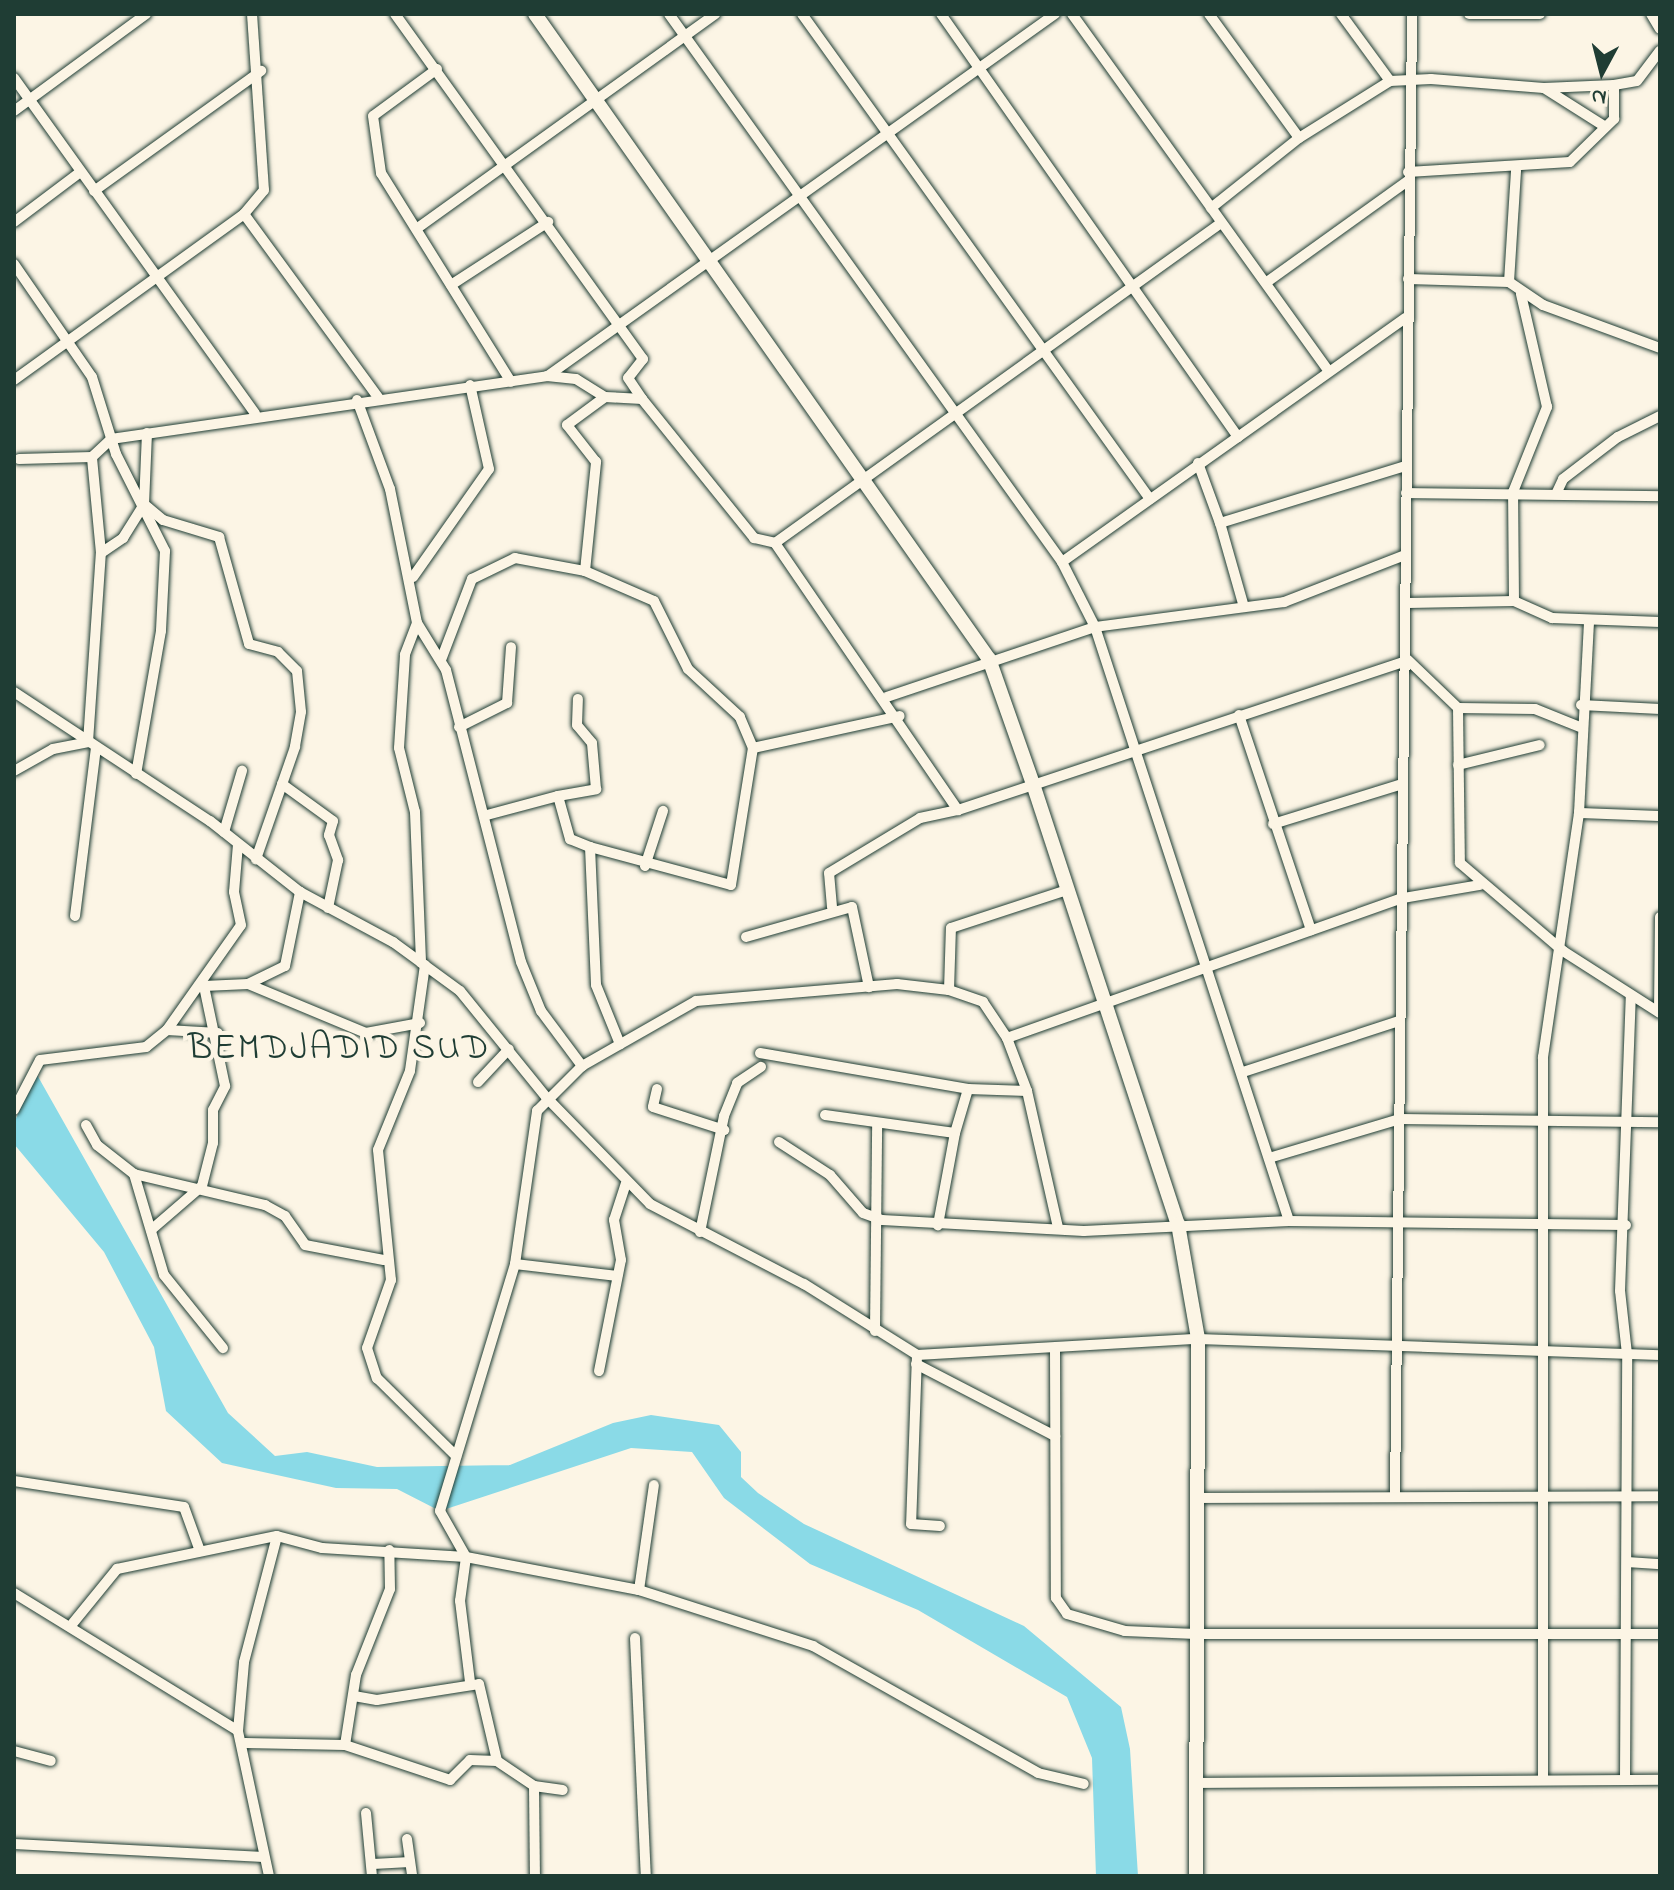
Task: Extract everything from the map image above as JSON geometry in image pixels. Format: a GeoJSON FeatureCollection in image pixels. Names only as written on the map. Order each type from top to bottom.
{"type":"FeatureCollection","features":[{"type":"Feature","properties":{"kind":"street"},"geometry":{"type":"LineString","coordinates":[[14,111],[146,14]]}},
{"type":"Feature","properties":{"kind":"street"},"geometry":{"type":"LineString","coordinates":[[14,380],[244,214],[264,190],[261,71],[252,14]]}},
{"type":"Feature","properties":{"kind":"street"},"geometry":{"type":"LineString","coordinates":[[395,14],[506,163],[619,329],[643,359],[628,378],[642,399],[754,538],[775,543],[887,697],[958,810]]}},
{"type":"Feature","properties":{"kind":"street"},"geometry":{"type":"LineString","coordinates":[[535,14],[593,102],[866,481],[989,659],[1178,1224],[1198,1339],[1196,1876]]}},
{"type":"Feature","properties":{"kind":"street"},"geometry":{"type":"LineString","coordinates":[[669,14],[803,198],[955,420],[1062,562],[1095,627],[1243,1072],[1289,1221]]}},
{"type":"Feature","properties":{"kind":"street"},"geometry":{"type":"LineString","coordinates":[[419,227],[715,14]]}},
{"type":"Feature","properties":{"kind":"street"},"geometry":{"type":"LineString","coordinates":[[802,14],[1043,355],[1150,499]]}},
{"type":"Feature","properties":{"kind":"street"},"geometry":{"type":"LineString","coordinates":[[941,14],[1238,437]]}},
{"type":"Feature","properties":{"kind":"street"},"geometry":{"type":"LineString","coordinates":[[547,376],[709,265],[1055,14]]}},
{"type":"Feature","properties":{"kind":"street"},"geometry":{"type":"LineString","coordinates":[[1072,14],[1328,370]]}},
{"type":"Feature","properties":{"kind":"street"},"geometry":{"type":"LineString","coordinates":[[1209,14],[1299,138]]}},
{"type":"Feature","properties":{"kind":"street"},"geometry":{"type":"LineString","coordinates":[[1341,14],[1390,81],[1408,85],[1431,79],[1544,88],[1614,85],[1637,81],[1660,51]]}},
{"type":"Feature","properties":{"kind":"street"},"geometry":{"type":"LineString","coordinates":[[1395,1496],[1402,1344],[1399,1021],[1403,898],[1402,784],[1408,660],[1405,318],[1412,14]]}},
{"type":"Feature","properties":{"kind":"street"},"geometry":{"type":"LineString","coordinates":[[1469,14],[1540,14]]}},
{"type":"Feature","properties":{"kind":"street"},"geometry":{"type":"LineString","coordinates":[[1651,14],[1660,29]]}},
{"type":"Feature","properties":{"kind":"street"},"geometry":{"type":"LineString","coordinates":[[437,69],[373,116],[381,173],[419,227],[511,382]]}},
{"type":"Feature","properties":{"kind":"street"},"geometry":{"type":"LineString","coordinates":[[94,191],[261,71]]}},
{"type":"Feature","properties":{"kind":"street"},"geometry":{"type":"LineString","coordinates":[[14,78],[79,173],[255,413]]}},
{"type":"Feature","properties":{"kind":"street"},"geometry":{"type":"LineString","coordinates":[[1211,208],[1299,138],[1390,81]]}},
{"type":"Feature","properties":{"kind":"street"},"geometry":{"type":"LineString","coordinates":[[1267,282],[1409,176],[1516,170],[1570,162],[1614,119],[1614,85]]}},
{"type":"Feature","properties":{"kind":"street"},"geometry":{"type":"LineString","coordinates":[[1544,88],[1604,126]]}},
{"type":"Feature","properties":{"kind":"street"},"geometry":{"type":"LineString","coordinates":[[1509,282],[1516,170]]}},
{"type":"Feature","properties":{"kind":"street"},"geometry":{"type":"LineString","coordinates":[[14,222],[79,173]]}},
{"type":"Feature","properties":{"kind":"street"},"geometry":{"type":"LineString","coordinates":[[244,214],[378,397]]}},
{"type":"Feature","properties":{"kind":"street"},"geometry":{"type":"LineString","coordinates":[[451,285],[548,222]]}},
{"type":"Feature","properties":{"kind":"street"},"geometry":{"type":"LineString","coordinates":[[775,543],[955,420],[1221,223]]}},
{"type":"Feature","properties":{"kind":"street"},"geometry":{"type":"LineString","coordinates":[[14,264],[92,377],[111,439],[165,551],[165,585],[136,774]]}},
{"type":"Feature","properties":{"kind":"street"},"geometry":{"type":"LineString","coordinates":[[1408,279],[1509,282],[1521,294],[1660,348]]}},
{"type":"Feature","properties":{"kind":"street"},"geometry":{"type":"LineString","coordinates":[[1514,601],[1513,492],[1547,407],[1521,294]]}},
{"type":"Feature","properties":{"kind":"street"},"geometry":{"type":"LineString","coordinates":[[1062,562],[1405,318]]}},
{"type":"Feature","properties":{"kind":"street"},"geometry":{"type":"LineString","coordinates":[[19,459],[92,457],[111,439],[255,413],[547,376],[576,379],[605,397],[642,399]]}},
{"type":"Feature","properties":{"kind":"street"},"geometry":{"type":"LineString","coordinates":[[413,577],[489,469],[470,385]]}},
{"type":"Feature","properties":{"kind":"street"},"geometry":{"type":"LineString","coordinates":[[585,571],[596,462],[567,425],[605,397]]}},
{"type":"Feature","properties":{"kind":"street"},"geometry":{"type":"LineString","coordinates":[[357,400],[413,577],[417,623],[403,666],[399,748],[415,812],[423,964],[420,1023],[378,1150],[384,1260],[391,1280],[367,1348],[369,1364],[456,1456]]}},
{"type":"Feature","properties":{"kind":"street"},"geometry":{"type":"LineString","coordinates":[[1557,492],[1563,479],[1618,437],[1660,416]]}},
{"type":"Feature","properties":{"kind":"street"},"geometry":{"type":"LineString","coordinates":[[101,553],[123,538],[144,504],[147,433]]}},
{"type":"Feature","properties":{"kind":"street"},"geometry":{"type":"LineString","coordinates":[[75,916],[92,745],[101,553],[92,457]]}},
{"type":"Feature","properties":{"kind":"street"},"geometry":{"type":"LineString","coordinates":[[1198,463],[1220,523],[1244,607]]}},
{"type":"Feature","properties":{"kind":"street"},"geometry":{"type":"LineString","coordinates":[[1220,523],[1405,466]]}},
{"type":"Feature","properties":{"kind":"street"},"geometry":{"type":"LineString","coordinates":[[1406,493],[1557,492],[1660,496]]}},
{"type":"Feature","properties":{"kind":"street"},"geometry":{"type":"LineString","coordinates":[[144,504],[163,520],[219,537],[249,644],[278,652],[297,671],[301,712],[282,784],[256,859]]}},
{"type":"Feature","properties":{"kind":"street"},"geometry":{"type":"LineString","coordinates":[[887,697],[989,659],[1095,627],[1284,602],[1405,555]]}},
{"type":"Feature","properties":{"kind":"street"},"geometry":{"type":"LineString","coordinates":[[441,660],[472,579],[515,558],[585,571],[654,601],[688,669],[740,717],[753,748],[731,885],[645,866],[570,839],[558,796]]}},
{"type":"Feature","properties":{"kind":"street"},"geometry":{"type":"LineString","coordinates":[[1408,603],[1514,601],[1552,618],[1660,622]]}},
{"type":"Feature","properties":{"kind":"street"},"geometry":{"type":"LineString","coordinates":[[1543,1776],[1540,1122],[1579,813],[1581,705],[1589,621]]}},
{"type":"Feature","properties":{"kind":"street"},"geometry":{"type":"LineString","coordinates":[[417,623],[441,660],[487,815],[521,962],[541,1011],[582,1066]]}},
{"type":"Feature","properties":{"kind":"street"},"geometry":{"type":"LineString","coordinates":[[459,727],[497,714],[507,703],[511,647]]}},
{"type":"Feature","properties":{"kind":"street"},"geometry":{"type":"LineString","coordinates":[[1408,660],[1458,708],[1535,709],[1580,727]]}},
{"type":"Feature","properties":{"kind":"street"},"geometry":{"type":"LineString","coordinates":[[832,907],[829,873],[920,818],[958,810],[1136,748],[1408,660]]}},
{"type":"Feature","properties":{"kind":"street"},"geometry":{"type":"LineString","coordinates":[[14,692],[224,832],[300,892],[423,964],[460,991],[546,1097],[626,1184],[700,1232],[804,1284],[916,1360],[1055,1436]]}},
{"type":"Feature","properties":{"kind":"street"},"geometry":{"type":"LineString","coordinates":[[487,815],[596,789],[592,743],[577,725],[578,699]]}},
{"type":"Feature","properties":{"kind":"street"},"geometry":{"type":"LineString","coordinates":[[1581,705],[1660,709]]}},
{"type":"Feature","properties":{"kind":"street"},"geometry":{"type":"LineString","coordinates":[[1458,708],[1460,863],[1480,885],[1563,951],[1659,1012],[1660,917]]}},
{"type":"Feature","properties":{"kind":"street"},"geometry":{"type":"LineString","coordinates":[[1239,715],[1311,930]]}},
{"type":"Feature","properties":{"kind":"street"},"geometry":{"type":"LineString","coordinates":[[753,748],[900,716]]}},
{"type":"Feature","properties":{"kind":"street"},"geometry":{"type":"LineString","coordinates":[[16,766],[53,749],[92,745]]}},
{"type":"Feature","properties":{"kind":"street"},"geometry":{"type":"LineString","coordinates":[[1458,765],[1540,745]]}},
{"type":"Feature","properties":{"kind":"street"},"geometry":{"type":"LineString","coordinates":[[224,832],[242,771]]}},
{"type":"Feature","properties":{"kind":"street"},"geometry":{"type":"LineString","coordinates":[[282,784],[333,821],[329,835],[338,860],[328,908]]}},
{"type":"Feature","properties":{"kind":"street"},"geometry":{"type":"LineString","coordinates":[[1273,824],[1402,784]]}},
{"type":"Feature","properties":{"kind":"street"},"geometry":{"type":"LineString","coordinates":[[645,866],[663,811]]}},
{"type":"Feature","properties":{"kind":"street"},"geometry":{"type":"LineString","coordinates":[[1579,813],[1660,816]]}},
{"type":"Feature","properties":{"kind":"street"},"geometry":{"type":"LineString","coordinates":[[14,1110],[40,1060],[146,1047],[167,1030],[204,986],[241,925],[234,892],[238,844]]}},
{"type":"Feature","properties":{"kind":"street"},"geometry":{"type":"LineString","coordinates":[[590,847],[596,985],[620,1044]]}},
{"type":"Feature","properties":{"kind":"street"},"geometry":{"type":"LineString","coordinates":[[1007,1038],[1101,999],[1403,898],[1480,885]]}},
{"type":"Feature","properties":{"kind":"street"},"geometry":{"type":"LineString","coordinates":[[949,990],[951,928],[1067,890]]}},
{"type":"Feature","properties":{"kind":"street"},"geometry":{"type":"LineString","coordinates":[[204,986],[248,984],[285,966],[300,892]]}},
{"type":"Feature","properties":{"kind":"street"},"geometry":{"type":"LineString","coordinates":[[746,937],[832,907],[852,907],[869,987]]}},
{"type":"Feature","properties":{"kind":"street"},"geometry":{"type":"LineString","coordinates":[[248,984],[366,1033],[420,1023]]}},
{"type":"Feature","properties":{"kind":"street"},"geometry":{"type":"LineString","coordinates":[[151,1230],[202,1186],[213,1110],[225,1086],[218,1033],[204,986]]}},
{"type":"Feature","properties":{"kind":"street"},"geometry":{"type":"LineString","coordinates":[[470,1682],[460,1601],[466,1557],[440,1511],[515,1264],[537,1111],[546,1097],[582,1066],[696,1001],[869,987],[949,990],[983,1002],[1007,1038],[1027,1091],[1058,1227]]}},
{"type":"Feature","properties":{"kind":"street"},"geometry":{"type":"LineString","coordinates":[[1625,1779],[1627,1354],[1620,1291],[1626,1225],[1631,997]]}},
{"type":"Feature","properties":{"kind":"street"},"geometry":{"type":"LineString","coordinates":[[1243,1072],[1399,1021]]}},
{"type":"Feature","properties":{"kind":"street"},"geometry":{"type":"LineString","coordinates":[[167,1030],[218,1033]]}},
{"type":"Feature","properties":{"kind":"street"},"geometry":{"type":"LineString","coordinates":[[478,1082],[509,1049]]}},
{"type":"Feature","properties":{"kind":"street"},"geometry":{"type":"LineString","coordinates":[[760,1053],[968,1089],[1027,1091]]}},
{"type":"Feature","properties":{"kind":"street"},"geometry":{"type":"LineString","coordinates":[[700,1232],[737,1083],[761,1067]]}},
{"type":"Feature","properties":{"kind":"street"},"geometry":{"type":"LineString","coordinates":[[657,1089],[653,1107],[724,1130]]}},
{"type":"Feature","properties":{"kind":"street"},"geometry":{"type":"LineString","coordinates":[[938,1225],[955,1133],[968,1089]]}},
{"type":"Feature","properties":{"kind":"street"},"geometry":{"type":"LineString","coordinates":[[825,1115],[877,1125],[955,1133]]}},
{"type":"Feature","properties":{"kind":"street"},"geometry":{"type":"LineString","coordinates":[[1269,1158],[1400,1119],[1660,1122]]}},
{"type":"Feature","properties":{"kind":"street"},"geometry":{"type":"LineString","coordinates":[[86,1125],[97,1145],[134,1174],[202,1186],[265,1205],[285,1216],[305,1245],[384,1260]]}},
{"type":"Feature","properties":{"kind":"street"},"geometry":{"type":"LineString","coordinates":[[875,1331],[882,1220],[874,1176],[877,1125]]}},
{"type":"Feature","properties":{"kind":"street"},"geometry":{"type":"LineString","coordinates":[[779,1142],[830,1175],[863,1213],[882,1220],[938,1225],[1058,1227],[1289,1221],[1403,1226],[1626,1225]]}},
{"type":"Feature","properties":{"kind":"street"},"geometry":{"type":"LineString","coordinates":[[134,1174],[164,1275],[223,1348]]}},
{"type":"Feature","properties":{"kind":"street"},"geometry":{"type":"LineString","coordinates":[[599,1371],[617,1276],[614,1220],[626,1184]]}},
{"type":"Feature","properties":{"kind":"street"},"geometry":{"type":"LineString","coordinates":[[515,1264],[617,1276]]}},
{"type":"Feature","properties":{"kind":"street"},"geometry":{"type":"LineString","coordinates":[[916,1360],[1198,1339],[1660,1355]]}},
{"type":"Feature","properties":{"kind":"street"},"geometry":{"type":"LineString","coordinates":[[1055,1349],[1060,1607],[1096,1625],[1196,1634],[1660,1634]]}},
{"type":"Feature","properties":{"kind":"street"},"geometry":{"type":"LineString","coordinates":[[916,1360],[911,1524],[940,1526]]}},
{"type":"Feature","properties":{"kind":"street"},"geometry":{"type":"LineString","coordinates":[[14,1481],[184,1507],[200,1551]]}},
{"type":"Feature","properties":{"kind":"street"},"geometry":{"type":"LineString","coordinates":[[639,1590],[654,1485]]}},
{"type":"Feature","properties":{"kind":"street"},"geometry":{"type":"LineString","coordinates":[[1197,1498],[1660,1496]]}},
{"type":"Feature","properties":{"kind":"street"},"geometry":{"type":"LineString","coordinates":[[238,1731],[244,1662],[277,1536]]}},
{"type":"Feature","properties":{"kind":"street"},"geometry":{"type":"LineString","coordinates":[[73,1623],[117,1569],[277,1536],[322,1548],[466,1557],[639,1590],[813,1646],[1038,1773],[1084,1784]]}},
{"type":"Feature","properties":{"kind":"street"},"geometry":{"type":"LineString","coordinates":[[345,1745],[354,1696],[390,1589],[389,1550]]}},
{"type":"Feature","properties":{"kind":"street"},"geometry":{"type":"LineString","coordinates":[[1628,1562],[1660,1564]]}},
{"type":"Feature","properties":{"kind":"street"},"geometry":{"type":"LineString","coordinates":[[14,1593],[73,1623],[238,1731],[245,1743],[269,1876]]}},
{"type":"Feature","properties":{"kind":"street"},"geometry":{"type":"LineString","coordinates":[[635,1638],[646,1876]]}},
{"type":"Feature","properties":{"kind":"street"},"geometry":{"type":"LineString","coordinates":[[354,1696],[377,1700],[470,1682],[479,1684],[491,1715],[497,1761]]}},
{"type":"Feature","properties":{"kind":"street"},"geometry":{"type":"LineString","coordinates":[[245,1743],[345,1745],[450,1780],[470,1760],[497,1761],[534,1786],[563,1790]]}},
{"type":"Feature","properties":{"kind":"street"},"geometry":{"type":"LineString","coordinates":[[14,1751],[51,1761]]}},
{"type":"Feature","properties":{"kind":"street"},"geometry":{"type":"LineString","coordinates":[[1197,1783],[1543,1776],[1660,1780]]}},
{"type":"Feature","properties":{"kind":"street"},"geometry":{"type":"LineString","coordinates":[[534,1786],[535,1876]]}},
{"type":"Feature","properties":{"kind":"street"},"geometry":{"type":"LineString","coordinates":[[366,1813],[372,1876]]}},
{"type":"Feature","properties":{"kind":"street"},"geometry":{"type":"LineString","coordinates":[[407,1839],[412,1876]]}},
{"type":"Feature","properties":{"kind":"street"},"geometry":{"type":"LineString","coordinates":[[14,1844],[264,1857]]}},
{"type":"Feature","properties":{"kind":"street"},"geometry":{"type":"LineString","coordinates":[[373,1864],[410,1862]]}},
{"type":"Feature","properties":{"kind":"water"},"geometry":{"type":"Polygon","coordinates":[[[36,1073],[228,1413],[275,1456],[307,1452],[377,1467],[510,1465],[613,1423],[651,1415],[719,1425],[741,1452],[741,1477],[758,1493],[804,1524],[1024,1626],[1121,1707],[1130,1749],[1138,1876],[1096,1876],[1092,1758],[1067,1697],[918,1610],[810,1564],[724,1498],[692,1452],[631,1448],[440,1511],[397,1489],[336,1488],[222,1463],[166,1411],[154,1347],[104,1252],[14,1144],[14,1123],[36,1073]]]}},
{"type":"Feature","properties":{"kind":"district","name":"BEMDJADID SUD"},"geometry":{"type":"Point","coordinates":[339,1050]}}]}
